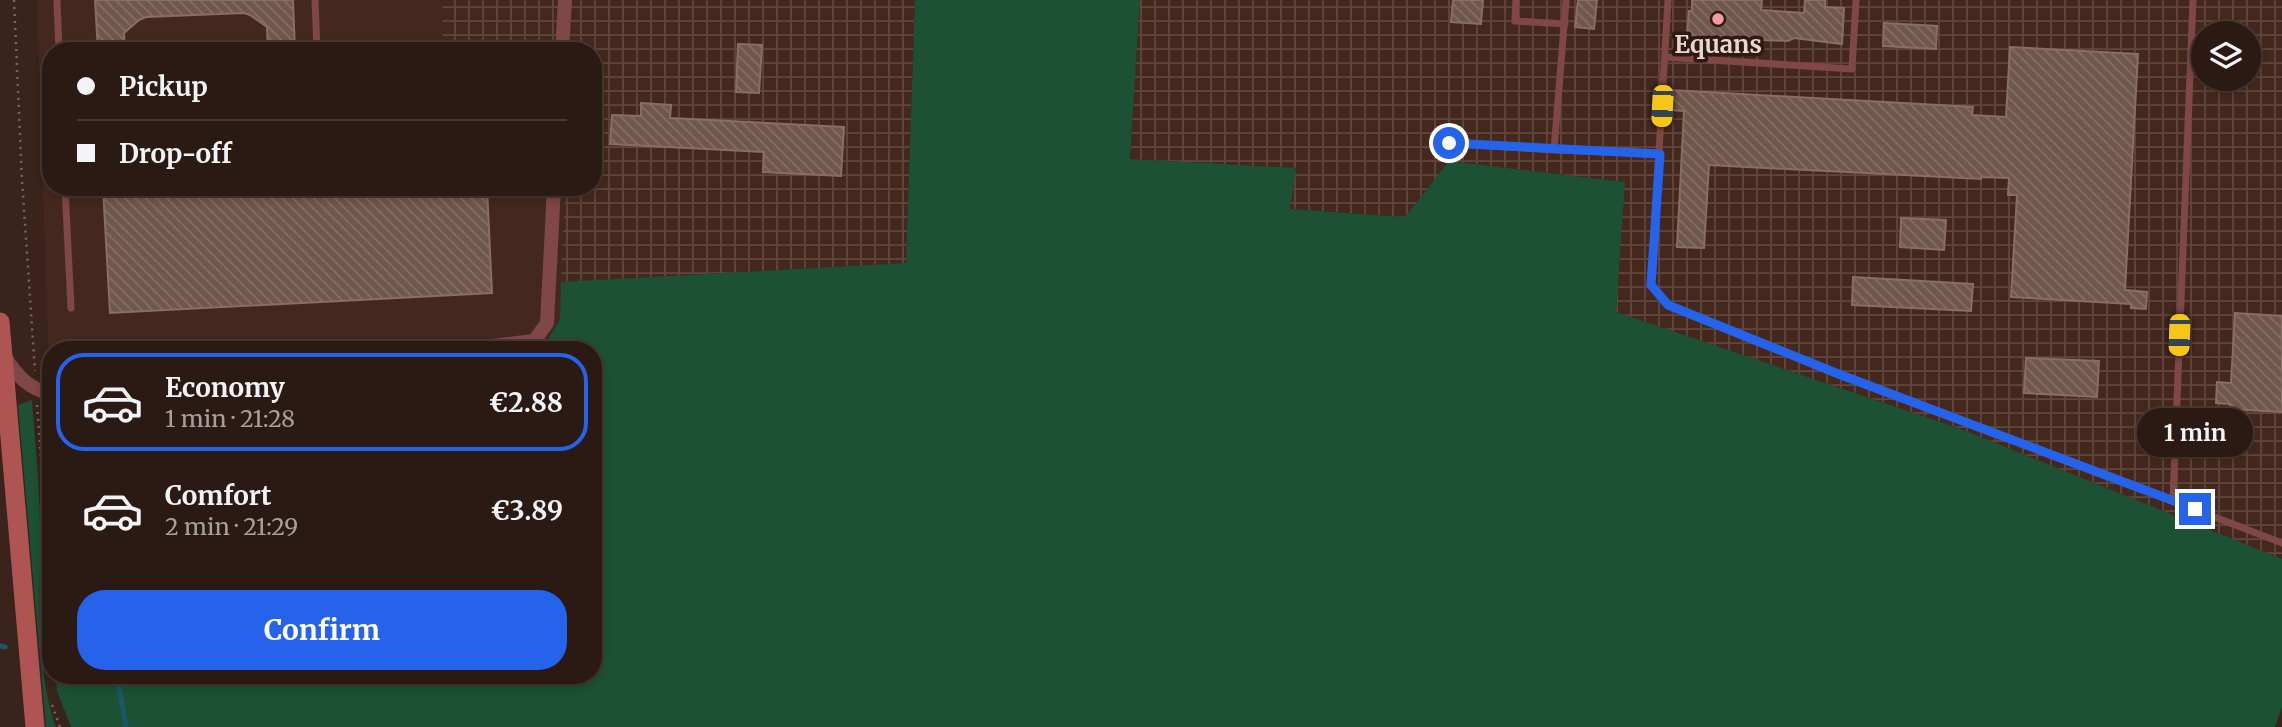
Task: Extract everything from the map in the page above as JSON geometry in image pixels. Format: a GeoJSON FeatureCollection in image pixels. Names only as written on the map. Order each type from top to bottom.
{"type":"FeatureCollection","features":[{"type":"Feature","properties":{"kind":"main road"},"geometry":{"type":"LineString","coordinates":[[0,322],[34,727]]}},
{"type":"Feature","properties":{"kind":"street"},"geometry":{"type":"LineString","coordinates":[[563,42],[565,0]]}},
{"type":"Feature","properties":{"kind":"street"},"geometry":{"type":"LineString","coordinates":[[534,341],[547,323],[554,196]]}},
{"type":"Feature","properties":{"kind":"street"},"geometry":{"type":"LineString","coordinates":[[2,351],[16,375],[42,392]]}},
{"type":"Feature","properties":{"kind":"lane"},"geometry":{"type":"LineString","coordinates":[[57,0],[59,42]]}},
{"type":"Feature","properties":{"kind":"lane"},"geometry":{"type":"LineString","coordinates":[[315,0],[317,42]]}},
{"type":"Feature","properties":{"kind":"lane"},"geometry":{"type":"LineString","coordinates":[[1516,0],[1515,22],[1565,24]]}},
{"type":"Feature","properties":{"kind":"lane"},"geometry":{"type":"LineString","coordinates":[[1668,0],[1651,285],[1668,305],[1841,375],[2282,543]]}},
{"type":"Feature","properties":{"kind":"lane"},"geometry":{"type":"LineString","coordinates":[[1665,57],[1852,69],[1856,0]]}},
{"type":"Feature","properties":{"kind":"lane"},"geometry":{"type":"LineString","coordinates":[[2173,501],[2193,0]]}},
{"type":"Feature","properties":{"kind":"lane"},"geometry":{"type":"LineString","coordinates":[[1554,150],[1566,1]]}},
{"type":"Feature","properties":{"kind":"lane"},"geometry":{"type":"LineString","coordinates":[[1449,143],[1660,154]]}},
{"type":"Feature","properties":{"kind":"lane"},"geometry":{"type":"LineString","coordinates":[[65,196],[71,308]]}},
{"type":"Feature","properties":{"kind":"path"},"geometry":{"type":"LineString","coordinates":[[14,0],[22,180],[42,374]]}},
{"type":"Feature","properties":{"kind":"path"},"geometry":{"type":"LineString","coordinates":[[41,585],[42,577]]}},
{"type":"Feature","properties":{"kind":"path"},"geometry":{"type":"LineString","coordinates":[[51,698],[60,727]]}},
{"type":"Feature","properties":{"kind":"shaded area"},"geometry":{"type":"Polygon","coordinates":[[[37,0],[442,0],[443,42],[42,42],[42,155],[37,0]]]}},
{"type":"Feature","properties":{"kind":"shaded area"},"geometry":{"type":"Polygon","coordinates":[[[442,0],[915,0],[906,263],[561,282],[565,196],[602,196],[602,42],[443,42],[442,0]]]}},
{"type":"Feature","properties":{"kind":"shaded area"},"geometry":{"type":"Polygon","coordinates":[[[1140,0],[2282,0],[2282,559],[1961,429],[1616,312],[1624,182],[1449,161],[1406,217],[1289,209],[1296,168],[1130,159],[1140,0]]]}},
{"type":"Feature","properties":{"kind":"shaded area"},"geometry":{"type":"Polygon","coordinates":[[[43,196],[565,196],[560,319],[547,341],[48,341],[43,196]]]}},
{"type":"Feature","properties":{"kind":"green space"},"geometry":{"type":"Polygon","coordinates":[[[915,0],[1140,0],[1130,159],[1296,168],[1290,209],[1405,217],[1449,161],[1625,182],[1616,312],[1961,429],[2282,559],[2282,707],[2275,727],[71,727],[57,684],[602,684],[602,341],[547,341],[560,319],[561,282],[906,263],[915,0]]]}},
{"type":"Feature","properties":{"kind":"green space"},"geometry":{"type":"Polygon","coordinates":[[[32,400],[40,513],[42,681],[18,405],[32,400]]]}},
{"type":"Feature","properties":{"kind":"green space"},"geometry":{"type":"Polygon","coordinates":[[[42,684],[45,684],[56,727],[46,727],[42,684]]]}},
{"type":"Feature","properties":{"kind":"building"},"geometry":{"type":"Polygon","coordinates":[[[95,0],[293,0],[295,42],[268,42],[267,27],[244,13],[146,17],[124,33],[124,42],[97,42],[95,0]]]}},
{"type":"Feature","properties":{"kind":"building"},"geometry":{"type":"Polygon","coordinates":[[[1453,0],[1483,0],[1481,24],[1451,22],[1453,0]]]}},
{"type":"Feature","properties":{"kind":"building"},"geometry":{"type":"Polygon","coordinates":[[[1578,0],[1597,0],[1594,29],[1575,27],[1578,0]]]}},
{"type":"Feature","properties":{"kind":"building"},"geometry":{"type":"Polygon","coordinates":[[[1692,0],[1762,0],[1761,10],[1804,13],[1805,0],[1825,0],[1825,7],[1844,8],[1842,44],[1794,38],[1788,41],[1687,35],[1692,0]]]}},
{"type":"Feature","properties":{"kind":"building"},"geometry":{"type":"Polygon","coordinates":[[[1884,23],[1937,26],[1936,49],[1883,46],[1884,23]]]}},
{"type":"Feature","properties":{"kind":"building"},"geometry":{"type":"Polygon","coordinates":[[[738,44],[762,45],[759,93],[736,92],[738,44]]]}},
{"type":"Feature","properties":{"kind":"building"},"geometry":{"type":"Polygon","coordinates":[[[2010,47],[2138,54],[2125,290],[2147,292],[2146,309],[2131,308],[2131,304],[2011,297],[2017,195],[2008,195],[2009,178],[1981,179],[1709,165],[1704,248],[1677,247],[1684,111],[1670,110],[1671,90],[1973,107],[1972,115],[2006,117],[2010,47]]]}},
{"type":"Feature","properties":{"kind":"building"},"geometry":{"type":"Polygon","coordinates":[[[641,103],[671,105],[670,118],[844,127],[841,176],[763,172],[764,152],[610,144],[612,115],[641,116],[641,103]]]}},
{"type":"Feature","properties":{"kind":"building"},"geometry":{"type":"Polygon","coordinates":[[[104,196],[487,196],[492,293],[110,313],[104,196]]]}},
{"type":"Feature","properties":{"kind":"building"},"geometry":{"type":"Polygon","coordinates":[[[1901,218],[1946,220],[1944,250],[1900,247],[1901,218]]]}},
{"type":"Feature","properties":{"kind":"building"},"geometry":{"type":"Polygon","coordinates":[[[1853,277],[1973,284],[1971,311],[1852,305],[1853,277]]]}},
{"type":"Feature","properties":{"kind":"building"},"geometry":{"type":"Polygon","coordinates":[[[2235,313],[2282,316],[2282,412],[2230,409],[2230,404],[2216,403],[2217,382],[2231,383],[2235,313]]]}},
{"type":"Feature","properties":{"kind":"building"},"geometry":{"type":"Polygon","coordinates":[[[2026,358],[2099,361],[2097,397],[2024,393],[2026,358]]]}},
{"type":"Feature","properties":{"kind":"waterway"},"geometry":{"type":"LineString","coordinates":[[0,646],[5,647]]}},
{"type":"Feature","properties":{"kind":"waterway"},"geometry":{"type":"LineString","coordinates":[[118,684],[126,727]]}},
{"type":"Feature","properties":{"kind":"place","name":"Equans"},"geometry":{"type":"Point","coordinates":[1718,19]}},
{"type":"Feature","properties":{"kind":"route"},"geometry":{"type":"LineString","coordinates":[[1449,143],[1660,154],[1651,285],[1668,305],[1841,375],[2195,509]]}}]}
